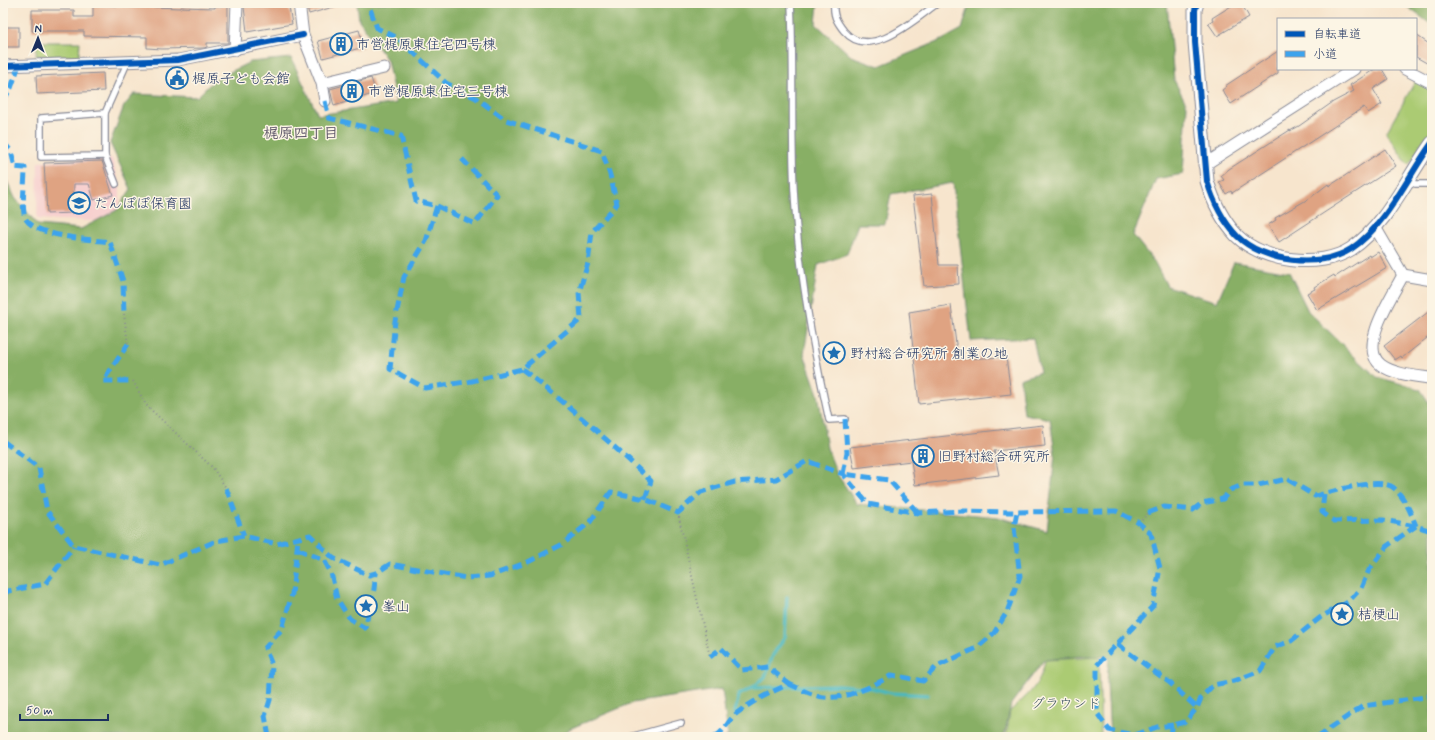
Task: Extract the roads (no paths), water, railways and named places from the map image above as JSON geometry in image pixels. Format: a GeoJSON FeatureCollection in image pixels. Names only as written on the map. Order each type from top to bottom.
{"type":"FeatureCollection","features":[{"type":"Feature","properties":{"kind":"street"},"geometry":{"type":"LineString","coordinates":[[235,50],[237,3]]}},
{"type":"Feature","properties":{"kind":"street"},"geometry":{"type":"LineString","coordinates":[[299,3],[303,35],[322,83],[324,101]]}},
{"type":"Feature","properties":{"kind":"street"},"geometry":{"type":"LineString","coordinates":[[1197,3],[1195,10],[1195,42],[1204,165],[1212,198],[1228,225],[1238,237],[1271,255],[1301,261],[1333,258],[1351,249],[1375,227],[1431,146]]}},
{"type":"Feature","properties":{"kind":"street"},"geometry":{"type":"LineString","coordinates":[[3,66],[178,60],[235,50],[303,35]]}},
{"type":"Feature","properties":{"kind":"street"},"geometry":{"type":"LineString","coordinates":[[322,83],[384,68]]}},
{"type":"Feature","properties":{"kind":"street"},"geometry":{"type":"LineString","coordinates":[[1204,165],[1352,70]]}},
{"type":"Feature","properties":{"kind":"street"},"geometry":{"type":"LineString","coordinates":[[1407,70],[1432,83]]}},
{"type":"Feature","properties":{"kind":"street"},"geometry":{"type":"LineString","coordinates":[[1375,227],[1403,276]]}},
{"type":"Feature","properties":{"kind":"street"},"geometry":{"type":"LineString","coordinates":[[1403,276],[1432,280]]}},
{"type":"Feature","properties":{"kind":"street"},"geometry":{"type":"LineString","coordinates":[[1403,276],[1374,333],[1372,352],[1381,365],[1406,375],[1431,380]]}},
{"type":"Feature","properties":{"kind":"lane"},"geometry":{"type":"LineString","coordinates":[[791,3],[794,190],[801,276],[816,363],[829,420],[845,419]]}},
{"type":"Feature","properties":{"kind":"lane"},"geometry":{"type":"LineString","coordinates":[[834,3],[833,15],[840,26],[849,37],[863,42],[890,37],[938,3]]}},
{"type":"Feature","properties":{"kind":"lane"},"geometry":{"type":"LineString","coordinates":[[116,184],[105,156],[106,113],[128,61]]}},
{"type":"Feature","properties":{"kind":"lane"},"geometry":{"type":"LineString","coordinates":[[105,156],[41,157],[41,118],[106,113]]}},
{"type":"Feature","properties":{"kind":"lane"},"geometry":{"type":"LineString","coordinates":[[1407,180],[1416,184],[1432,184]]}},
{"type":"Feature","properties":{"kind":"lane"},"geometry":{"type":"LineString","coordinates":[[630,737],[681,723]]}},
{"type":"Feature","properties":{"kind":"waterway"},"geometry":{"type":"LineString","coordinates":[[735,712],[739,695],[752,688],[765,677],[773,655],[785,637],[787,597]]}},
{"type":"Feature","properties":{"kind":"waterway"},"geometry":{"type":"LineString","coordinates":[[752,688],[838,685],[872,688],[891,693],[928,695]]}},
{"type":"Feature","properties":{"kind":"place","name":"市営梶原東住宅四号棟"},"geometry":{"type":"Point","coordinates":[341,44]}},
{"type":"Feature","properties":{"kind":"place","name":"梶原子ども会館"},"geometry":{"type":"Point","coordinates":[177,78]}},
{"type":"Feature","properties":{"kind":"place","name":"市営梶原東住宅三号棟"},"geometry":{"type":"Point","coordinates":[352,91]}},
{"type":"Feature","properties":{"kind":"place","name":"たんぽぽ保育園"},"geometry":{"type":"Point","coordinates":[79,203]}},
{"type":"Feature","properties":{"kind":"place","name":"野村総合研究所 創業の地"},"geometry":{"type":"Point","coordinates":[834,353]}},
{"type":"Feature","properties":{"kind":"place","name":"旧野村総合研究所"},"geometry":{"type":"Point","coordinates":[923,456]}},
{"type":"Feature","properties":{"kind":"place","name":"峯山"},"geometry":{"type":"Point","coordinates":[366,606]}},
{"type":"Feature","properties":{"kind":"place","name":"桔梗山"},"geometry":{"type":"Point","coordinates":[1342,614]}},
{"type":"Feature","properties":{"kind":"district","name":"梶原四丁目"},"geometry":{"type":"Point","coordinates":[301,133]}},
{"type":"Feature","properties":{"kind":"park label","name":"グラウンド"},"geometry":{"type":"Point","coordinates":[1066,703]}}]}
